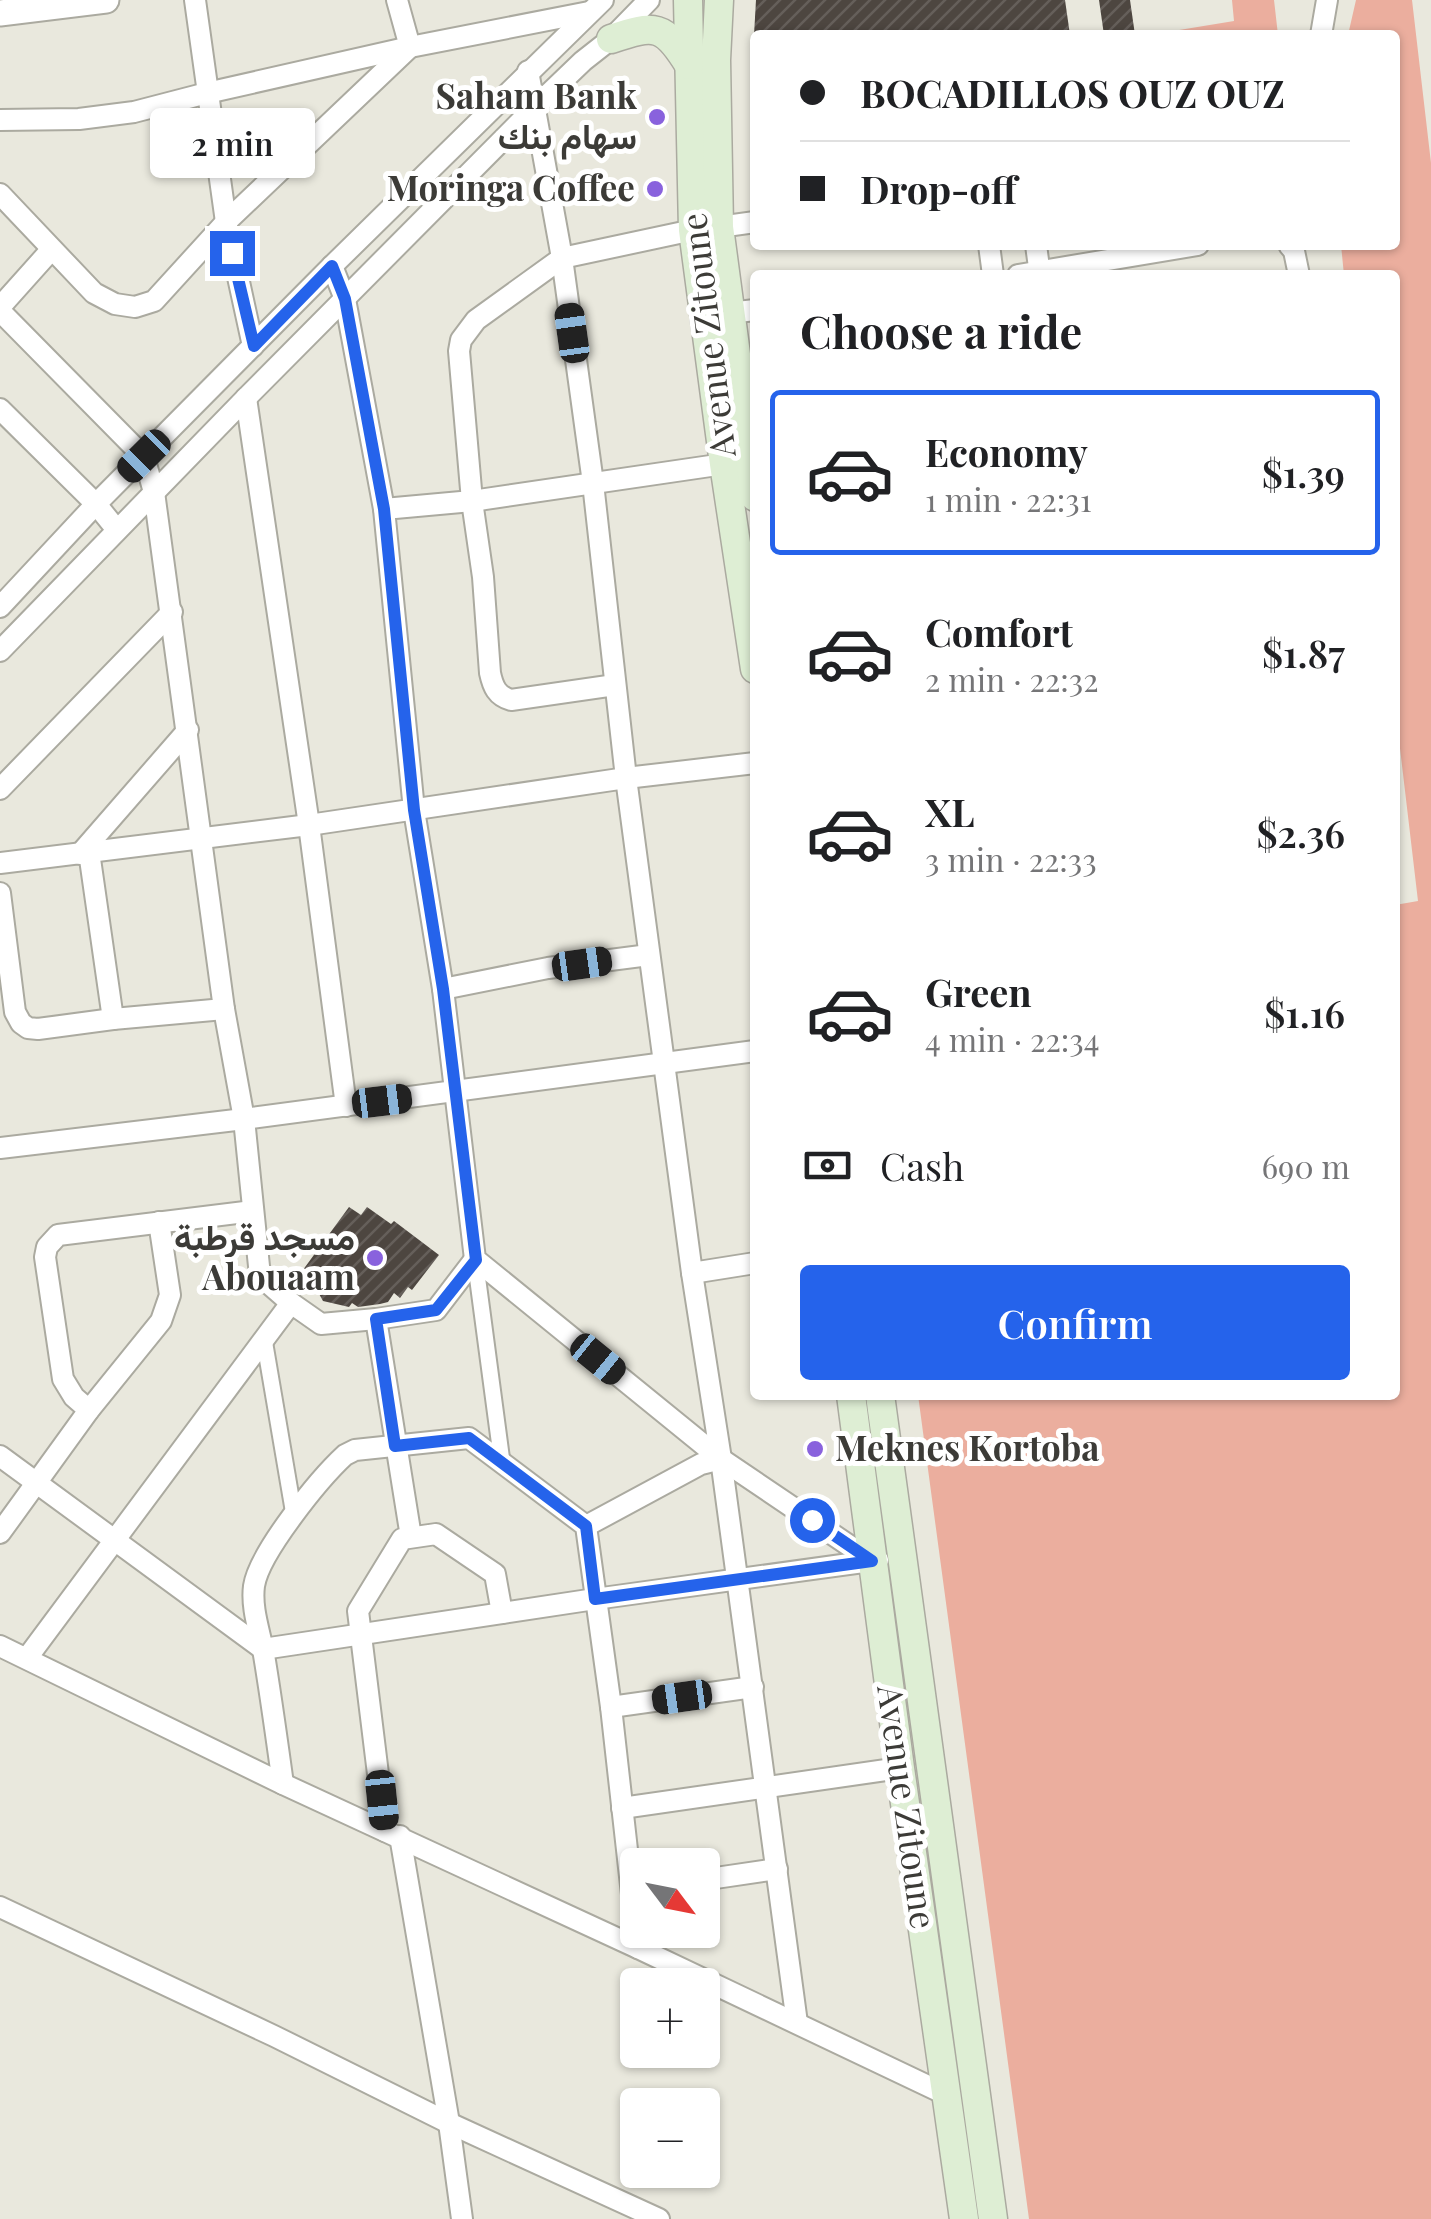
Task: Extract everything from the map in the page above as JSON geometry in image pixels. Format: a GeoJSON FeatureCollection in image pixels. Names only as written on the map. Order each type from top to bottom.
{"type":"FeatureCollection","features":[{"type":"Feature","properties":{"kind":"main road","name":"Avenue Zitoune"},"geometry":{"type":"LineString","coordinates":[[688,0],[689,64],[724,464],[750,636]]}},
{"type":"Feature","properties":{"kind":"main road","name":"Avenue Zitoune"},"geometry":{"type":"LineString","coordinates":[[719,0],[706,228],[742,311],[750,426]]}},
{"type":"Feature","properties":{"kind":"main road"},"geometry":{"type":"LineString","coordinates":[[612,39],[637,30],[658,31],[675,42],[689,64]]}},
{"type":"Feature","properties":{"kind":"main road","name":"Avenue Zitoune"},"geometry":{"type":"LineString","coordinates":[[852,1400],[964,2219]]}},
{"type":"Feature","properties":{"kind":"main road","name":"Avenue Zitoune"},"geometry":{"type":"LineString","coordinates":[[881,1400],[994,2219]]}},
{"type":"Feature","properties":{"kind":"street"},"geometry":{"type":"LineString","coordinates":[[0,13],[106,0]]}},
{"type":"Feature","properties":{"kind":"street"},"geometry":{"type":"LineString","coordinates":[[195,0],[226,222],[254,346]]}},
{"type":"Feature","properties":{"kind":"street"},"geometry":{"type":"LineString","coordinates":[[397,0],[410,46]]}},
{"type":"Feature","properties":{"kind":"street"},"geometry":{"type":"LineString","coordinates":[[0,651],[534,108],[612,39],[649,0]]}},
{"type":"Feature","properties":{"kind":"street"},"geometry":{"type":"LineString","coordinates":[[1322,30],[1327,0]]}},
{"type":"Feature","properties":{"kind":"street"},"geometry":{"type":"LineString","coordinates":[[0,120],[134,112],[597,6]]}},
{"type":"Feature","properties":{"kind":"street"},"geometry":{"type":"LineString","coordinates":[[0,607],[96,504],[332,266],[597,6]]}},
{"type":"Feature","properties":{"kind":"street"},"geometry":{"type":"LineString","coordinates":[[0,194],[94,293],[115,304],[135,307],[154,301],[226,222],[410,46]]}},
{"type":"Feature","properties":{"kind":"street"},"geometry":{"type":"LineString","coordinates":[[528,71],[562,258],[649,954],[797,2023]]}},
{"type":"Feature","properties":{"kind":"street"},"geometry":{"type":"LineString","coordinates":[[615,685],[511,700],[496,691],[490,673],[472,500],[460,370],[461,340],[476,320],[562,258],[750,223]]}},
{"type":"Feature","properties":{"kind":"street"},"geometry":{"type":"LineString","coordinates":[[51,250],[0,309],[144,456],[154,492],[224,1009],[244,1119],[260,1276],[320,1324],[436,1310],[476,1260]]}},
{"type":"Feature","properties":{"kind":"street"},"geometry":{"type":"LineString","coordinates":[[1062,270],[1171,250]]}},
{"type":"Feature","properties":{"kind":"street"},"geometry":{"type":"LineString","coordinates":[[332,266],[345,299],[384,509],[414,810],[443,989],[502,1462]]}},
{"type":"Feature","properties":{"kind":"street"},"geometry":{"type":"LineString","coordinates":[[246,398],[346,1106]]}},
{"type":"Feature","properties":{"kind":"street"},"geometry":{"type":"LineString","coordinates":[[0,409],[117,530]]}},
{"type":"Feature","properties":{"kind":"street"},"geometry":{"type":"LineString","coordinates":[[384,509],[724,464]]}},
{"type":"Feature","properties":{"kind":"street"},"geometry":{"type":"LineString","coordinates":[[0,790],[172,612]]}},
{"type":"Feature","properties":{"kind":"street"},"geometry":{"type":"LineString","coordinates":[[113,1019],[85,853],[188,730]]}},
{"type":"Feature","properties":{"kind":"street"},"geometry":{"type":"LineString","coordinates":[[0,863],[750,764]]}},
{"type":"Feature","properties":{"kind":"street"},"geometry":{"type":"LineString","coordinates":[[0,893],[15,1012],[28,1028],[224,1009]]}},
{"type":"Feature","properties":{"kind":"street"},"geometry":{"type":"LineString","coordinates":[[443,989],[548,968],[649,954]]}},
{"type":"Feature","properties":{"kind":"street"},"geometry":{"type":"LineString","coordinates":[[0,1148],[750,1052]]}},
{"type":"Feature","properties":{"kind":"street"},"geometry":{"type":"LineString","coordinates":[[89,1410],[63,1379],[45,1257],[47,1247],[58,1235],[253,1211]]}},
{"type":"Feature","properties":{"kind":"street"},"geometry":{"type":"LineString","coordinates":[[0,1533],[166,1309],[170,1282],[159,1222]]}},
{"type":"Feature","properties":{"kind":"street"},"geometry":{"type":"LineString","coordinates":[[476,1260],[721,1459],[872,1561]]}},
{"type":"Feature","properties":{"kind":"street"},"geometry":{"type":"LineString","coordinates":[[692,1273],[750,1264]]}},
{"type":"Feature","properties":{"kind":"street"},"geometry":{"type":"LineString","coordinates":[[27,1658],[291,1302]]}},
{"type":"Feature","properties":{"kind":"street"},"geometry":{"type":"LineString","coordinates":[[376,1319],[411,1538]]}},
{"type":"Feature","properties":{"kind":"street"},"geometry":{"type":"LineString","coordinates":[[264,1339],[294,1515]]}},
{"type":"Feature","properties":{"kind":"street"},"geometry":{"type":"LineString","coordinates":[[283,1784],[254,1603],[260,1564],[294,1515],[354,1450],[469,1438],[586,1526],[628,1848]]}},
{"type":"Feature","properties":{"kind":"street"},"geometry":{"type":"LineString","coordinates":[[0,1456],[263,1649],[901,1557]]}},
{"type":"Feature","properties":{"kind":"street"},"geometry":{"type":"LineString","coordinates":[[586,1526],[701,1464],[721,1459]]}},
{"type":"Feature","properties":{"kind":"street"},"geometry":{"type":"LineString","coordinates":[[462,2219],[449,2123],[393,1833],[358,1611],[402,1540],[436,1534],[495,1574],[502,1612]]}},
{"type":"Feature","properties":{"kind":"street"},"geometry":{"type":"LineString","coordinates":[[0,1646],[283,1784],[620,1940]]}},
{"type":"Feature","properties":{"kind":"street"},"geometry":{"type":"LineString","coordinates":[[611,1707],[753,1686]]}},
{"type":"Feature","properties":{"kind":"street"},"geometry":{"type":"LineString","coordinates":[[622,1808],[900,1768]]}},
{"type":"Feature","properties":{"kind":"street"},"geometry":{"type":"LineString","coordinates":[[720,1877],[776,1869]]}},
{"type":"Feature","properties":{"kind":"street"},"geometry":{"type":"LineString","coordinates":[[0,1907],[449,2123],[659,2219]]}},
{"type":"Feature","properties":{"kind":"street"},"geometry":{"type":"LineString","coordinates":[[638,1948],[947,2095]]}},
{"type":"Feature","properties":{"kind":"shaded area"},"geometry":{"type":"Polygon","coordinates":[[[1232,0],[1274,0],[1277,30],[1179,30],[1234,21],[1232,0]]]}},
{"type":"Feature","properties":{"kind":"shaded area"},"geometry":{"type":"Polygon","coordinates":[[[1356,0],[1412,0],[1431,163],[1431,2219],[1029,2219],[919,1400],[1400,1400],[1400,904],[1418,901],[1400,748],[1400,270],[1344,270],[1342,250],[1400,250],[1400,30],[1349,30],[1356,0]]]}},
{"type":"Feature","properties":{"kind":"building"},"geometry":{"type":"Polygon","coordinates":[[[756,0],[1065,0],[1069,30],[754,30],[756,0]]]}},
{"type":"Feature","properties":{"kind":"building"},"geometry":{"type":"Polygon","coordinates":[[[1099,0],[1130,0],[1134,30],[1103,30],[1099,0]]]}},
{"type":"Feature","properties":{"kind":"building","name":"مسجد قرطبة Abouaam"},"geometry":{"type":"Polygon","coordinates":[[[349,1207],[361,1215],[367,1207],[391,1224],[394,1221],[439,1255],[412,1290],[408,1287],[400,1298],[394,1293],[388,1302],[358,1307],[323,1301],[313,1283],[300,1274],[349,1207]]]}},
{"type":"Feature","properties":{"kind":"place","name":"Saham Bank سهام بنك"},"geometry":{"type":"Point","coordinates":[657,117]}},
{"type":"Feature","properties":{"kind":"place","name":"Moringa Coffee"},"geometry":{"type":"Point","coordinates":[655,189]}},
{"type":"Feature","properties":{"kind":"place","name":"مسجد قرطبة Abouaam"},"geometry":{"type":"Point","coordinates":[375,1258]}},
{"type":"Feature","properties":{"kind":"place","name":"Meknes Kortoba"},"geometry":{"type":"Point","coordinates":[815,1449]}},
{"type":"Feature","properties":{"kind":"route"},"geometry":{"type":"LineString","coordinates":[[232,253],[254,346],[332,266],[345,299],[384,509],[414,810],[443,989],[476,1260],[436,1310],[376,1319],[395,1446],[469,1438],[586,1526],[595,1599],[872,1561],[812,1520]]}}]}
